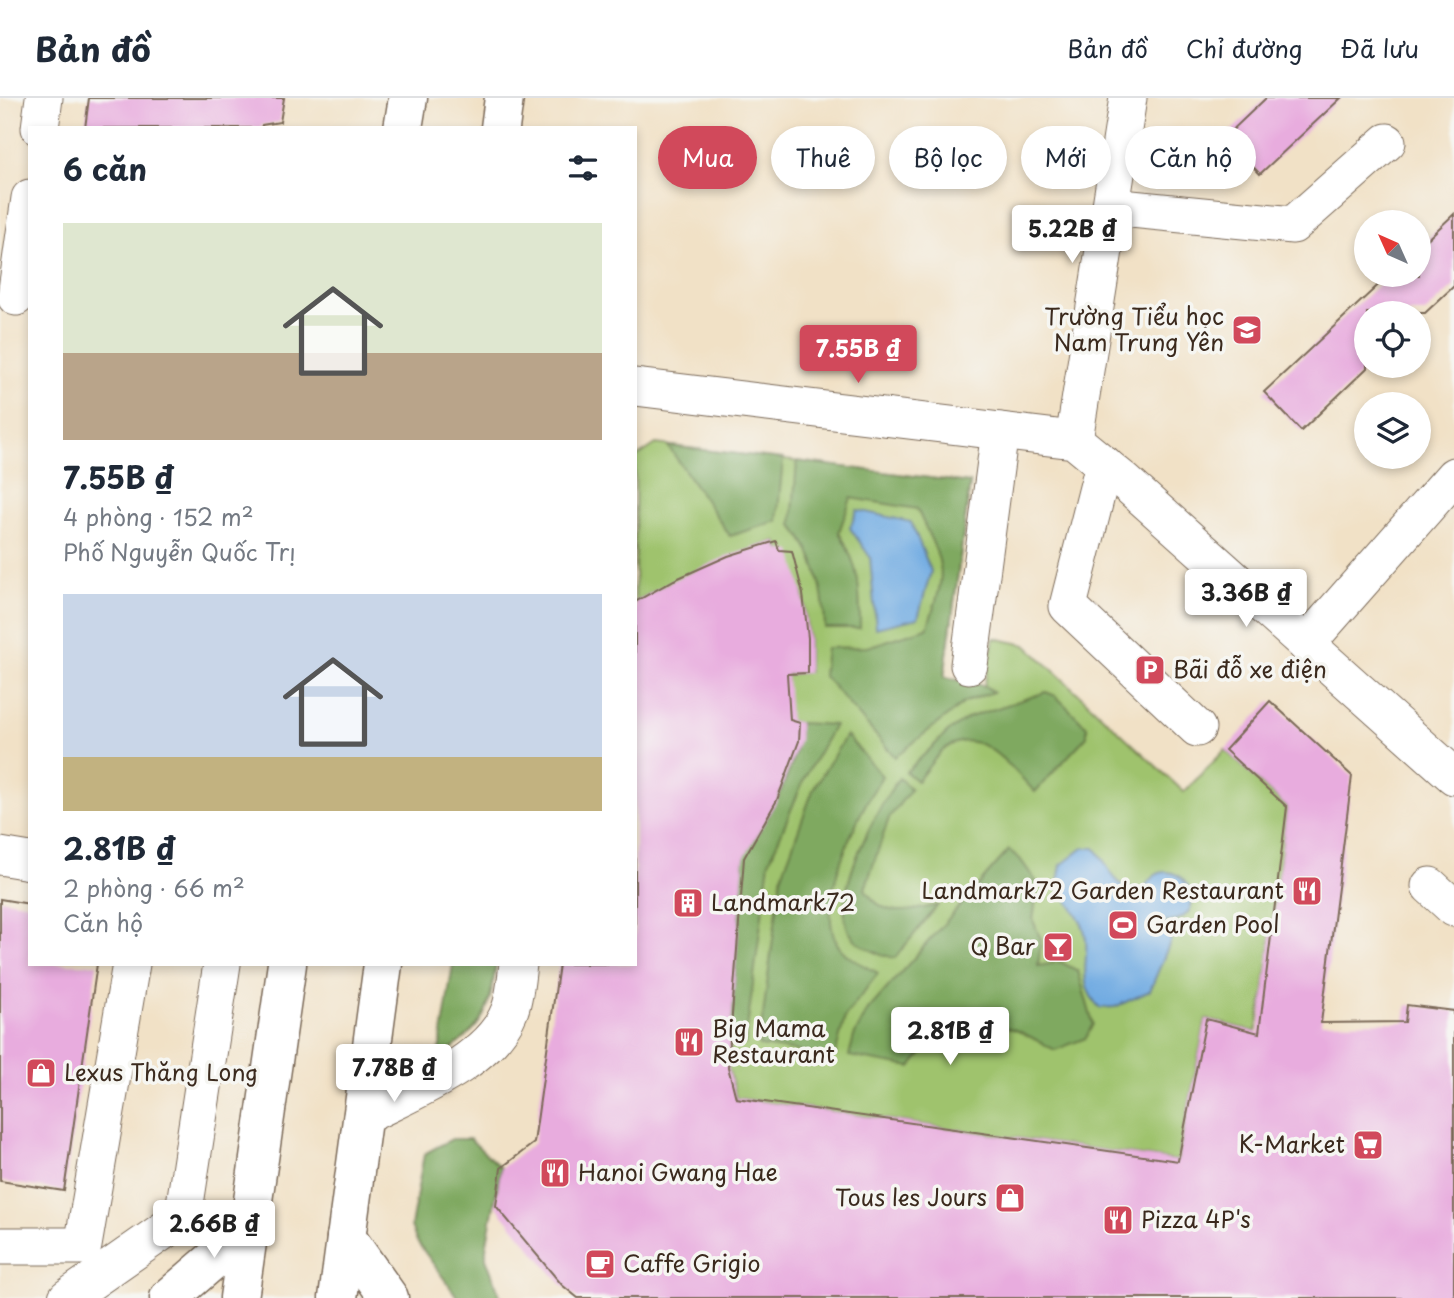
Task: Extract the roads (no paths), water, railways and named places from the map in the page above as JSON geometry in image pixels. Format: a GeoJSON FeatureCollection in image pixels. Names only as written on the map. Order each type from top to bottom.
{"type":"FeatureCollection","features":[{"type":"Feature","properties":{"kind":"main road"},"geometry":{"type":"LineString","coordinates":[[403,126],[408,98]]}},
{"type":"Feature","properties":{"kind":"main road"},"geometry":{"type":"LineString","coordinates":[[500,126],[504,98]]}},
{"type":"Feature","properties":{"kind":"main road"},"geometry":{"type":"LineString","coordinates":[[239,1298],[287,966]]}},
{"type":"Feature","properties":{"kind":"main road"},"geometry":{"type":"LineString","coordinates":[[338,1298],[383,966]]}},
{"type":"Feature","properties":{"kind":"main road"},"geometry":{"type":"LineString","coordinates":[[169,1298],[248,1230]]}},
{"type":"Feature","properties":{"kind":"main road"},"geometry":{"type":"LineString","coordinates":[[346,1237],[389,1298]]}},
{"type":"Feature","properties":{"kind":"street"},"geometry":{"type":"LineString","coordinates":[[40,126],[44,98]]}},
{"type":"Feature","properties":{"kind":"street"},"geometry":{"type":"LineString","coordinates":[[1074,440],[1128,98]]}},
{"type":"Feature","properties":{"kind":"street"},"geometry":{"type":"LineString","coordinates":[[1111,207],[1293,225],[1387,142]]}},
{"type":"Feature","properties":{"kind":"street"},"geometry":{"type":"LineString","coordinates":[[15,297],[28,211]]}},
{"type":"Feature","properties":{"kind":"street"},"geometry":{"type":"LineString","coordinates":[[637,387],[1074,440],[1454,776]]}},
{"type":"Feature","properties":{"kind":"street"},"geometry":{"type":"LineString","coordinates":[[969,665],[1000,431]]}},
{"type":"Feature","properties":{"kind":"street"},"geometry":{"type":"LineString","coordinates":[[1104,464],[1068,606],[1197,728]]}},
{"type":"Feature","properties":{"kind":"street"},"geometry":{"type":"LineString","coordinates":[[1306,644],[1454,476]]}},
{"type":"Feature","properties":{"kind":"street"},"geometry":{"type":"LineString","coordinates":[[0,856],[28,861]]}},
{"type":"Feature","properties":{"kind":"street"},"geometry":{"type":"LineString","coordinates":[[0,1246],[83,1246],[131,966]]}},
{"type":"Feature","properties":{"kind":"street"},"geometry":{"type":"LineString","coordinates":[[67,1298],[183,1216],[222,966]]}},
{"type":"Feature","properties":{"kind":"street"},"geometry":{"type":"LineString","coordinates":[[362,1117],[457,1068],[491,1040],[509,1013],[518,966]]}},
{"type":"Feature","properties":{"kind":"water"},"geometry":{"type":"Polygon","coordinates":[[[857,510],[911,522],[931,571],[918,618],[876,628],[870,557],[850,528],[857,510]]]}},
{"type":"Feature","properties":{"kind":"water","name":"Garden Pool"},"geometry":{"type":"Polygon","coordinates":[[[1083,848],[1095,848],[1114,877],[1126,887],[1144,889],[1155,876],[1167,872],[1178,876],[1187,885],[1192,896],[1190,908],[1182,917],[1164,922],[1171,940],[1150,991],[1115,1007],[1100,1008],[1088,991],[1083,926],[1057,887],[1061,865],[1083,848]]]}},
{"type":"Feature","properties":{"kind":"place","name":"Trường Tiểu học Nam Trung Yên"},"geometry":{"type":"Point","coordinates":[1247,330]}},
{"type":"Feature","properties":{"kind":"place","name":"Bãi đỗ xe điện"},"geometry":{"type":"Point","coordinates":[1150,670]}},
{"type":"Feature","properties":{"kind":"place","name":"Landmark72 Garden Restaurant"},"geometry":{"type":"Point","coordinates":[1307,891]}},
{"type":"Feature","properties":{"kind":"place","name":"Landmark72"},"geometry":{"type":"Point","coordinates":[688,903]}},
{"type":"Feature","properties":{"kind":"place","name":"Garden Pool"},"geometry":{"type":"Point","coordinates":[1123,925]}},
{"type":"Feature","properties":{"kind":"place","name":"Q Bar"},"geometry":{"type":"Point","coordinates":[1058,947]}},
{"type":"Feature","properties":{"kind":"place","name":"Big Mama Restaurant"},"geometry":{"type":"Point","coordinates":[689,1042]}},
{"type":"Feature","properties":{"kind":"place","name":"Lexus Thăng Long"},"geometry":{"type":"Point","coordinates":[41,1073]}},
{"type":"Feature","properties":{"kind":"place","name":"K-Market"},"geometry":{"type":"Point","coordinates":[1368,1145]}},
{"type":"Feature","properties":{"kind":"place","name":"Hanoi Gwang Hae"},"geometry":{"type":"Point","coordinates":[555,1173]}},
{"type":"Feature","properties":{"kind":"place","name":"Tous les Jours"},"geometry":{"type":"Point","coordinates":[1010,1198]}},
{"type":"Feature","properties":{"kind":"place","name":"Pizza 4P's"},"geometry":{"type":"Point","coordinates":[1118,1220]}},
{"type":"Feature","properties":{"kind":"place","name":"Caffe Grigio"},"geometry":{"type":"Point","coordinates":[600,1264]}}]}
